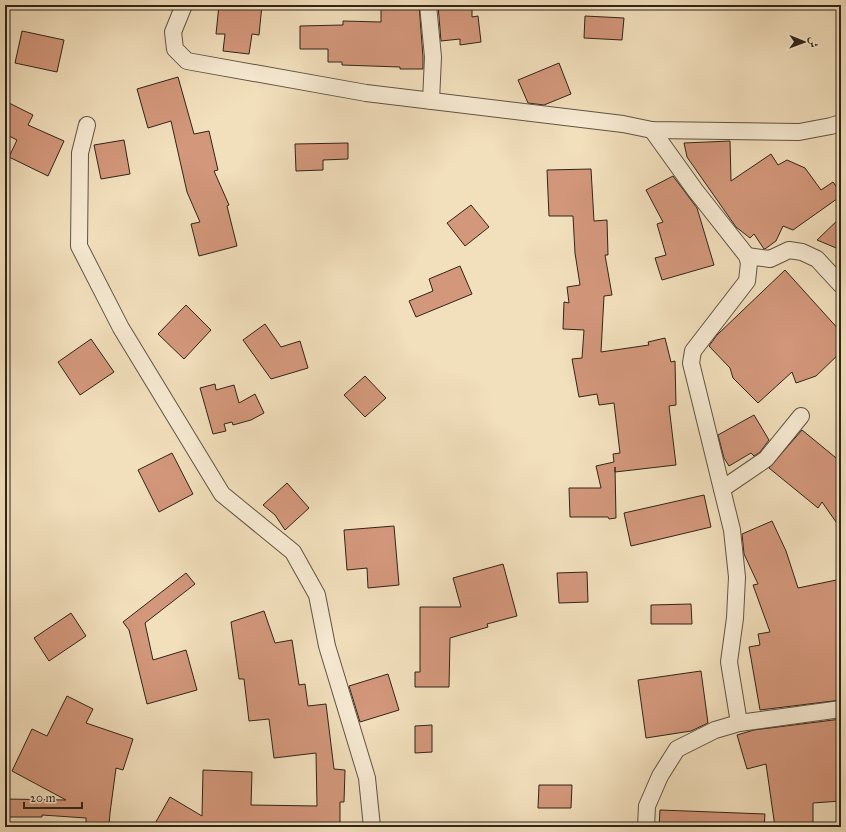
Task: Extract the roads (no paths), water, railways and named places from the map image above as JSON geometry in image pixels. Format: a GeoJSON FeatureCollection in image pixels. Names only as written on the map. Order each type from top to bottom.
{"type":"FeatureCollection","features":[{"type":"Feature","properties":{"kind":"street"},"geometry":{"type":"LineString","coordinates":[[184,5],[173,32],[175,49],[187,61],[366,93],[615,123],[652,130],[799,132],[841,123]]}},
{"type":"Feature","properties":{"kind":"street"},"geometry":{"type":"LineString","coordinates":[[428,5],[433,57],[431,101]]}},
{"type":"Feature","properties":{"kind":"street"},"geometry":{"type":"LineString","coordinates":[[87,125],[80,153],[79,246],[121,328],[222,494],[293,552],[317,595],[327,646],[367,778],[372,827]]}},
{"type":"Feature","properties":{"kind":"street"},"geometry":{"type":"LineString","coordinates":[[652,130],[695,190],[747,256],[749,263],[747,282],[693,351],[691,363],[732,530],[737,576],[736,618],[729,662],[739,723]]}},
{"type":"Feature","properties":{"kind":"street"},"geometry":{"type":"LineString","coordinates":[[747,256],[770,259],[789,250],[802,252],[817,259],[841,285]]}},
{"type":"Feature","properties":{"kind":"street"},"geometry":{"type":"LineString","coordinates":[[722,489],[766,459],[801,416]]}},
{"type":"Feature","properties":{"kind":"street"},"geometry":{"type":"LineString","coordinates":[[646,827],[647,806],[660,776],[677,749],[715,730],[739,723],[841,709]]}}]}
